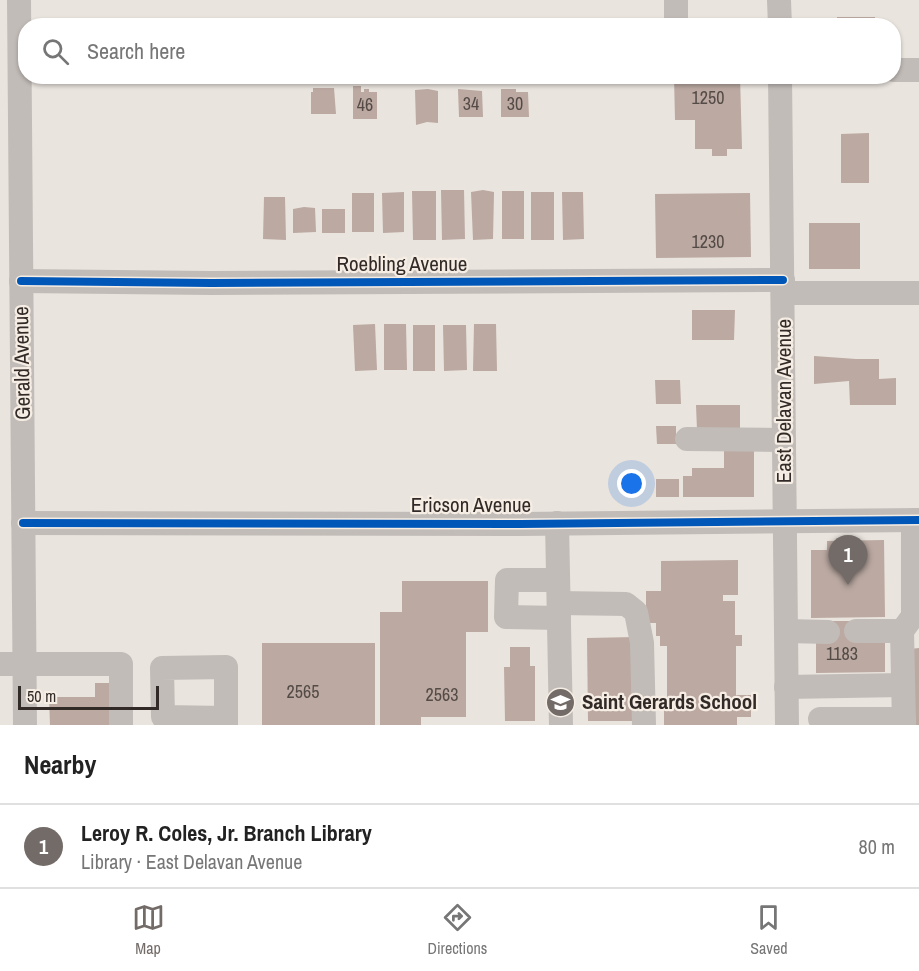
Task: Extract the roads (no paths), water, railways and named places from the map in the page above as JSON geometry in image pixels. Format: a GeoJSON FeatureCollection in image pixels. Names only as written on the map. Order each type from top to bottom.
{"type":"FeatureCollection","features":[{"type":"Feature","properties":{"kind":"street","name":"Gerald Avenue"},"geometry":{"type":"LineString","coordinates":[[19,0],[15,41],[21,281],[25,725]]}},
{"type":"Feature","properties":{"kind":"street"},"geometry":{"type":"LineString","coordinates":[[676,0],[676,18]]}},
{"type":"Feature","properties":{"kind":"street"},"geometry":{"type":"LineString","coordinates":[[779,0],[780,18]]}},
{"type":"Feature","properties":{"kind":"street"},"geometry":{"type":"LineString","coordinates":[[901,70],[919,70]]}},
{"type":"Feature","properties":{"kind":"street","name":"East Delavan Avenue"},"geometry":{"type":"LineString","coordinates":[[780,84],[787,725]]}},
{"type":"Feature","properties":{"kind":"street","name":"Roebling Avenue"},"geometry":{"type":"LineString","coordinates":[[21,281],[783,287],[919,293]]}},
{"type":"Feature","properties":{"kind":"street"},"geometry":{"type":"LineString","coordinates":[[687,439],[784,440]]}},
{"type":"Feature","properties":{"kind":"street"},"geometry":{"type":"LineString","coordinates":[[820,718],[904,722],[902,631],[913,616],[916,520]]}},
{"type":"Feature","properties":{"kind":"street","name":"Ericson Avenue"},"geometry":{"type":"LineString","coordinates":[[23,523],[916,520]]}},
{"type":"Feature","properties":{"kind":"street"},"geometry":{"type":"LineString","coordinates":[[557,523],[561,725]]}},
{"type":"Feature","properties":{"kind":"street"},"geometry":{"type":"LineString","coordinates":[[558,600],[506,617],[507,580],[558,600],[626,604],[636,612],[642,643],[644,725]]}},
{"type":"Feature","properties":{"kind":"street"},"geometry":{"type":"LineString","coordinates":[[786,631],[828,632]]}},
{"type":"Feature","properties":{"kind":"street"},"geometry":{"type":"LineString","coordinates":[[856,631],[902,631]]}},
{"type":"Feature","properties":{"kind":"street"},"geometry":{"type":"LineString","coordinates":[[0,663],[121,664],[122,725]]}},
{"type":"Feature","properties":{"kind":"street"},"geometry":{"type":"LineString","coordinates":[[786,687],[903,685]]}},
{"type":"Feature","properties":{"kind":"place","name":"Leroy R. Coles, Jr. Branch Library"},"geometry":{"type":"Point","coordinates":[848,585]}},
{"type":"Feature","properties":{"kind":"place","name":"Saint Gerards School"},"geometry":{"type":"Point","coordinates":[561,702]}}]}
